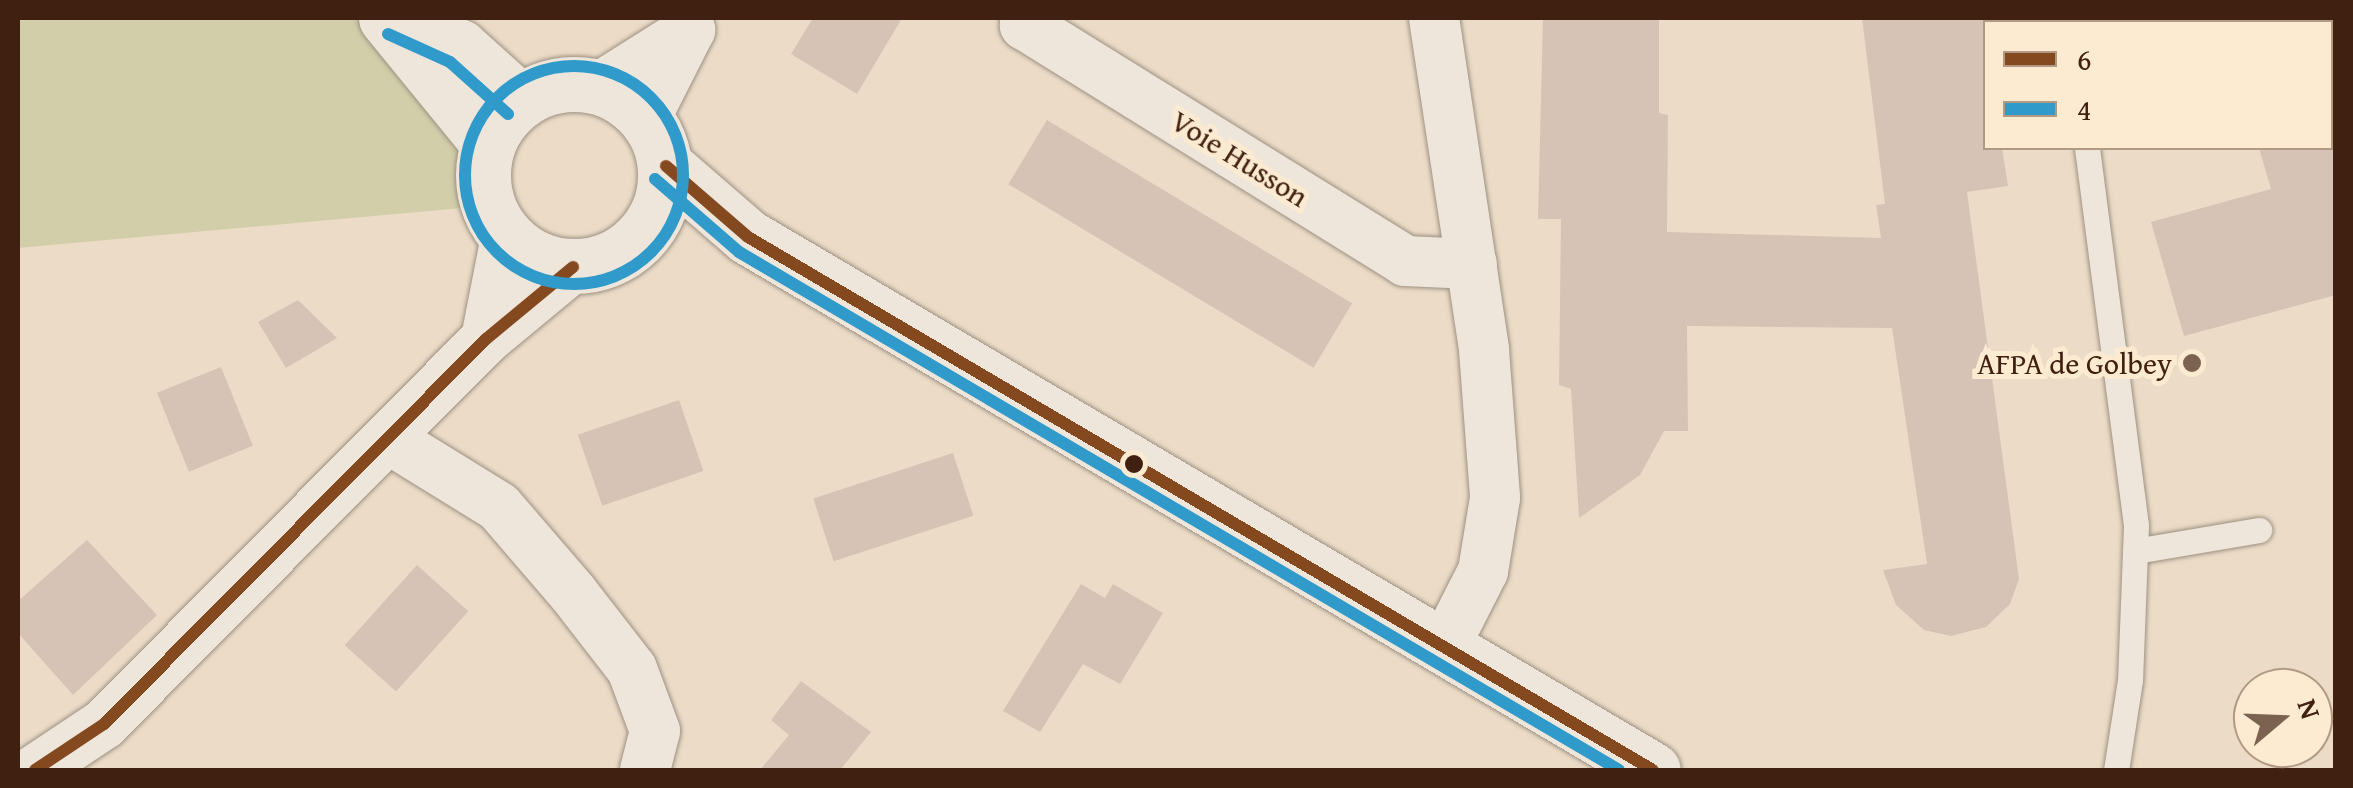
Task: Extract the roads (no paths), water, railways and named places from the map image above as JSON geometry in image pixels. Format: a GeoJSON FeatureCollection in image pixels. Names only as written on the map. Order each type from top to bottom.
{"type":"FeatureCollection","features":[{"type":"Feature","properties":{"kind":"main road"},"geometry":{"type":"LineString","coordinates":[[386,18],[504,122]]}},
{"type":"Feature","properties":{"kind":"main road"},"geometry":{"type":"LineString","coordinates":[[396,18],[460,47],[504,122]]}},
{"type":"Feature","properties":{"kind":"main road"},"geometry":{"type":"LineString","coordinates":[[666,166],[656,216],[641,238],[610,259],[573,267],[548,263],[506,237],[484,192],[504,122],[572,83],[600,87],[646,117],[666,166],[748,236],[1653,770]]}},
{"type":"Feature","properties":{"kind":"main road"},"geometry":{"type":"LineString","coordinates":[[641,238],[748,236]]}},
{"type":"Feature","properties":{"kind":"street","name":"Voie Husson"},"geometry":{"type":"LineString","coordinates":[[1030,18],[1025,26],[1406,261],[1472,264]]}},
{"type":"Feature","properties":{"kind":"street"},"geometry":{"type":"LineString","coordinates":[[1434,18],[1472,264],[1495,498],[1483,571],[1445,646]]}},
{"type":"Feature","properties":{"kind":"street"},"geometry":{"type":"LineString","coordinates":[[600,87],[694,24]]}},
{"type":"Feature","properties":{"kind":"street"},"geometry":{"type":"LineString","coordinates":[[646,117],[694,24]]}},
{"type":"Feature","properties":{"kind":"street"},"geometry":{"type":"LineString","coordinates":[[486,339],[506,237]]}},
{"type":"Feature","properties":{"kind":"street"},"geometry":{"type":"LineString","coordinates":[[35,770],[104,724],[486,339],[573,267]]}},
{"type":"Feature","properties":{"kind":"street"},"geometry":{"type":"LineString","coordinates":[[390,439],[499,507],[597,623],[632,670],[655,730],[644,770]]}},
{"type":"Feature","properties":{"kind":"lane"},"geometry":{"type":"LineString","coordinates":[[2087,150],[2136,552],[2130,680],[2116,770]]}},
{"type":"Feature","properties":{"kind":"lane"},"geometry":{"type":"LineString","coordinates":[[2136,552],[2259,530]]}},
{"type":"Feature","properties":{"kind":"place","name":"AFPA de Golbey"},"geometry":{"type":"Point","coordinates":[2192,363]}}]}
